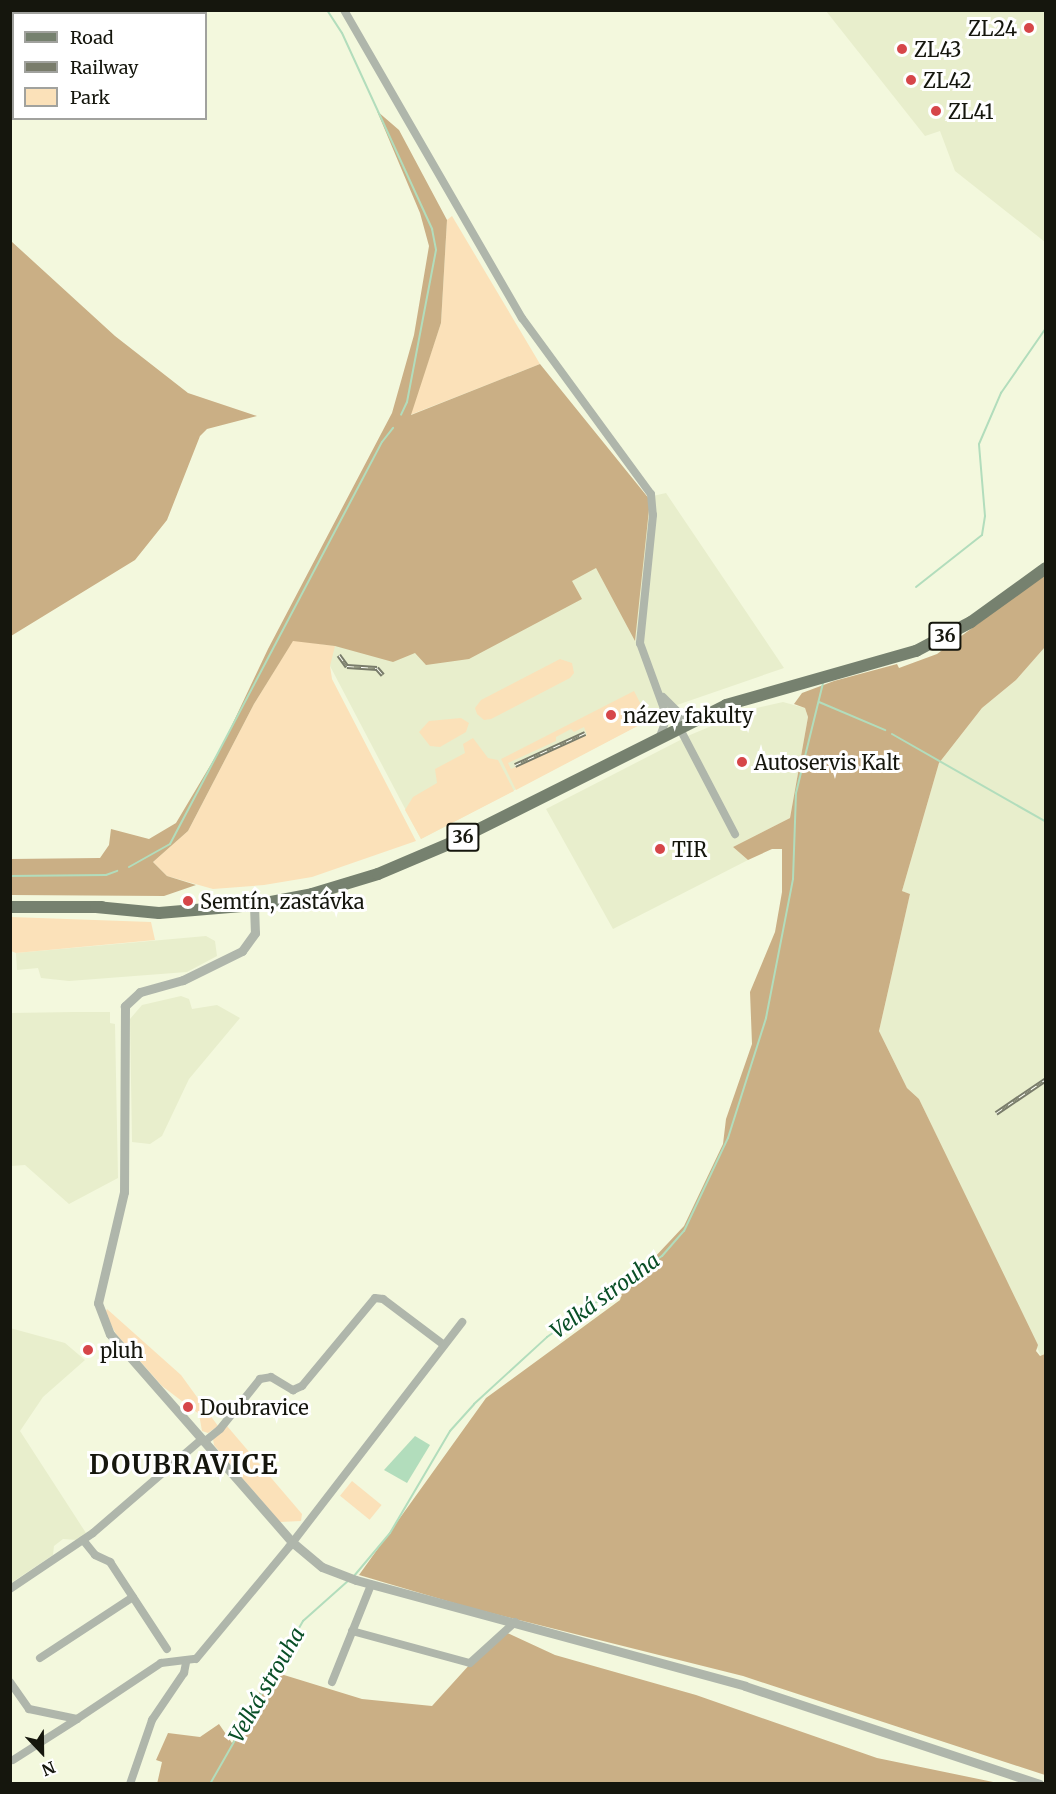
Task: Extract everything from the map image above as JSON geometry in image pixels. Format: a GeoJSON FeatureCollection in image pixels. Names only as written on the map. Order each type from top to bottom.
{"type":"FeatureCollection","features":[{"type":"Feature","properties":{"kind":"main road","name":"36"},"geometry":{"type":"LineString","coordinates":[[10,907],[96,907],[159,913],[254,905],[319,893],[409,863],[698,717],[751,696],[916,651],[979,617],[1046,568]]}},
{"type":"Feature","properties":{"kind":"street"},"geometry":{"type":"LineString","coordinates":[[344,10],[522,318],[651,494],[653,515],[640,643],[660,692],[667,717],[680,727]]}},
{"type":"Feature","properties":{"kind":"street"},"geometry":{"type":"LineString","coordinates":[[660,692],[676,712],[685,717],[698,717]]}},
{"type":"Feature","properties":{"kind":"street"},"geometry":{"type":"LineString","coordinates":[[676,712],[680,727],[735,834]]}},
{"type":"Feature","properties":{"kind":"street"},"geometry":{"type":"LineString","coordinates":[[659,737],[667,717]]}},
{"type":"Feature","properties":{"kind":"street"},"geometry":{"type":"LineString","coordinates":[[254,905],[255,933],[242,951],[195,975],[135,995],[127,1003],[123,1019],[124,1192],[98,1297],[99,1310],[110,1334],[292,1542],[315,1562],[344,1576],[371,1585],[515,1622],[745,1686],[1039,1784]]}},
{"type":"Feature","properties":{"kind":"street"},"geometry":{"type":"LineString","coordinates":[[10,1589],[83,1540],[220,1429],[260,1379],[271,1377],[292,1390],[302,1386],[375,1298],[384,1299],[444,1346]]}},
{"type":"Feature","properties":{"kind":"street"},"geometry":{"type":"LineString","coordinates":[[13,1760],[161,1663],[186,1663],[201,1655],[292,1542],[462,1322]]}},
{"type":"Feature","properties":{"kind":"street"},"geometry":{"type":"LineString","coordinates":[[83,1540],[96,1555],[110,1562],[167,1649]]}},
{"type":"Feature","properties":{"kind":"street"},"geometry":{"type":"LineString","coordinates":[[332,1682],[371,1585]]}},
{"type":"Feature","properties":{"kind":"street"},"geometry":{"type":"LineString","coordinates":[[40,1658],[134,1597]]}},
{"type":"Feature","properties":{"kind":"street"},"geometry":{"type":"LineString","coordinates":[[352,1631],[470,1663],[515,1622]]}},
{"type":"Feature","properties":{"kind":"street"},"geometry":{"type":"LineString","coordinates":[[130,1784],[152,1720],[184,1672],[186,1663]]}},
{"type":"Feature","properties":{"kind":"street"},"geometry":{"type":"LineString","coordinates":[[10,1682],[29,1709],[76,1719]]}},
{"type":"Feature","properties":{"kind":"shaded area"},"geometry":{"type":"Polygon","coordinates":[[[826,11],[1045,11],[1045,242],[955,171],[940,131],[925,136],[826,11]]]}},
{"type":"Feature","properties":{"kind":"shaded area"},"geometry":{"type":"Polygon","coordinates":[[[377,111],[399,130],[447,220],[441,323],[411,415],[540,364],[650,500],[635,641],[596,568],[572,581],[582,599],[469,659],[426,665],[415,653],[393,662],[335,646],[293,641],[254,704],[188,831],[153,862],[167,876],[196,885],[164,896],[11,895],[10,859],[100,858],[109,845],[111,829],[149,839],[176,823],[223,744],[268,649],[392,413],[414,335],[429,246],[420,213],[377,111]]]}},
{"type":"Feature","properties":{"kind":"shaded area"},"geometry":{"type":"Polygon","coordinates":[[[11,241],[115,336],[188,393],[257,416],[207,429],[200,436],[167,520],[135,560],[11,636],[11,241]]]}},
{"type":"Feature","properties":{"kind":"shaded area"},"geometry":{"type":"Polygon","coordinates":[[[666,493],[784,668],[677,705],[421,839],[330,666],[323,570],[666,493]]]}},
{"type":"Feature","properties":{"kind":"shaded area"},"geometry":{"type":"Polygon","coordinates":[[[1045,574],[1045,647],[1016,680],[982,708],[939,763],[902,891],[910,894],[879,1031],[907,1088],[919,1099],[1038,1345],[1036,1351],[1040,1356],[1045,1354],[1045,1775],[743,1676],[471,1608],[359,1575],[486,1398],[620,1300],[627,1275],[653,1259],[684,1226],[723,1144],[726,1119],[752,1044],[750,992],[775,932],[782,892],[782,849],[772,849],[748,860],[733,847],[790,818],[808,717],[805,708],[794,704],[802,693],[834,681],[897,664],[899,668],[937,654],[1045,574]]]}},
{"type":"Feature","properties":{"kind":"shaded area"},"geometry":{"type":"Polygon","coordinates":[[[1045,647],[1045,1354],[1041,1356],[919,1099],[907,1088],[879,1031],[910,894],[902,891],[939,763],[982,708],[1016,680],[1045,647]]]}},
{"type":"Feature","properties":{"kind":"shaded area"},"geometry":{"type":"Polygon","coordinates":[[[783,702],[805,708],[808,717],[790,818],[733,847],[748,860],[613,929],[546,809],[690,735],[752,709],[783,702]]]}},
{"type":"Feature","properties":{"kind":"shaded area"},"geometry":{"type":"Polygon","coordinates":[[[206,936],[215,941],[217,956],[187,972],[69,981],[41,978],[38,968],[17,970],[16,953],[206,936]]]}},
{"type":"Feature","properties":{"kind":"shaded area"},"geometry":{"type":"Polygon","coordinates":[[[181,996],[189,999],[192,1009],[217,1005],[240,1018],[189,1079],[162,1136],[150,1144],[132,1142],[130,1019],[142,1005],[181,996]]]}},
{"type":"Feature","properties":{"kind":"shaded area"},"geometry":{"type":"Polygon","coordinates":[[[110,1012],[110,1023],[115,1024],[118,1178],[69,1204],[25,1165],[11,1166],[10,1013],[110,1012]]]}},
{"type":"Feature","properties":{"kind":"shaded area"},"geometry":{"type":"Polygon","coordinates":[[[10,1328],[65,1343],[85,1360],[43,1397],[20,1431],[86,1533],[77,1540],[63,1539],[54,1546],[53,1555],[11,1583],[10,1328]]]}},
{"type":"Feature","properties":{"kind":"shaded area"},"geometry":{"type":"Polygon","coordinates":[[[415,1436],[430,1445],[407,1483],[384,1470],[415,1436]]]}},
{"type":"Feature","properties":{"kind":"shaded area"},"geometry":{"type":"Polygon","coordinates":[[[501,1630],[555,1655],[696,1695],[877,1758],[998,1783],[157,1784],[162,1762],[156,1760],[168,1733],[200,1737],[219,1724],[232,1743],[271,1671],[362,1699],[432,1706],[501,1630]]]}},
{"type":"Feature","properties":{"kind":"green space"},"geometry":{"type":"Polygon","coordinates":[[[452,216],[540,364],[410,415],[441,323],[447,220],[452,216]]]}},
{"type":"Feature","properties":{"kind":"green space"},"geometry":{"type":"Polygon","coordinates":[[[293,640],[335,646],[330,666],[332,679],[416,841],[312,877],[264,885],[213,889],[167,876],[153,862],[188,831],[254,704],[293,640]]]}},
{"type":"Feature","properties":{"kind":"green space"},"geometry":{"type":"Polygon","coordinates":[[[560,659],[572,663],[574,673],[570,678],[491,719],[484,720],[477,714],[475,708],[481,700],[560,659]]]}},
{"type":"Feature","properties":{"kind":"green space"},"geometry":{"type":"Polygon","coordinates":[[[634,691],[649,720],[516,790],[501,759],[634,691]],[[584,727],[574,732],[571,729],[556,737],[556,741],[508,763],[511,769],[587,735],[584,727]]]}},
{"type":"Feature","properties":{"kind":"green space"},"geometry":{"type":"Polygon","coordinates":[[[461,718],[469,723],[466,732],[440,747],[430,746],[419,732],[429,721],[461,718]]]}},
{"type":"Feature","properties":{"kind":"green space"},"geometry":{"type":"Polygon","coordinates":[[[473,738],[488,758],[498,760],[514,791],[421,839],[405,810],[413,797],[437,783],[435,769],[465,753],[463,744],[473,738]]]}},
{"type":"Feature","properties":{"kind":"green space"},"geometry":{"type":"Polygon","coordinates":[[[11,917],[151,922],[155,940],[16,953],[11,951],[11,917]]]}},
{"type":"Feature","properties":{"kind":"green space"},"geometry":{"type":"Polygon","coordinates":[[[107,1309],[181,1375],[218,1426],[208,1433],[202,1431],[199,1414],[162,1386],[116,1334],[105,1313],[107,1309]]]}},
{"type":"Feature","properties":{"kind":"green space"},"geometry":{"type":"Polygon","coordinates":[[[227,1426],[302,1514],[301,1521],[280,1522],[214,1445],[213,1439],[227,1426]]]}},
{"type":"Feature","properties":{"kind":"green space"},"geometry":{"type":"Polygon","coordinates":[[[352,1481],[382,1505],[370,1520],[340,1496],[352,1481]]]}},
{"type":"Feature","properties":{"kind":"waterway"},"geometry":{"type":"LineString","coordinates":[[327,10],[342,33],[432,229],[436,250],[407,402],[401,415]]}},
{"type":"Feature","properties":{"kind":"waterway","name":"Velká strouha"},"geometry":{"type":"LineString","coordinates":[[916,587],[982,535],[985,516],[979,444],[1001,393],[1046,328]]}},
{"type":"Feature","properties":{"kind":"waterway"},"geometry":{"type":"LineString","coordinates":[[129,867],[170,844],[382,442],[393,428]]}},
{"type":"Feature","properties":{"kind":"waterway","name":"Velká strouha"},"geometry":{"type":"LineString","coordinates":[[354,1576],[390,1533],[450,1431],[474,1404],[547,1337],[662,1256],[684,1231],[728,1138],[766,1018],[793,879],[796,793],[823,683]]}},
{"type":"Feature","properties":{"kind":"waterway"},"geometry":{"type":"LineString","coordinates":[[819,702],[885,730]]}},
{"type":"Feature","properties":{"kind":"waterway"},"geometry":{"type":"LineString","coordinates":[[892,734],[1046,822]]}},
{"type":"Feature","properties":{"kind":"waterway"},"geometry":{"type":"LineString","coordinates":[[10,876],[106,875],[117,871]]}},
{"type":"Feature","properties":{"kind":"waterway","name":"Velká strouha"},"geometry":{"type":"LineString","coordinates":[[210,1784],[303,1621],[349,1580]]}},
{"type":"Feature","properties":{"kind":"railway"},"geometry":{"type":"LineString","coordinates":[[339,655],[347,666],[377,668],[383,675]]}},
{"type":"Feature","properties":{"kind":"railway"},"geometry":{"type":"LineString","coordinates":[[515,765],[585,733]]}},
{"type":"Feature","properties":{"kind":"railway"},"geometry":{"type":"LineString","coordinates":[[996,1113],[1046,1079]]}},
{"type":"Feature","properties":{"kind":"place","name":"ZL24"},"geometry":{"type":"Point","coordinates":[1029,28]}},
{"type":"Feature","properties":{"kind":"place","name":"ZL43"},"geometry":{"type":"Point","coordinates":[902,49]}},
{"type":"Feature","properties":{"kind":"place","name":"ZL42"},"geometry":{"type":"Point","coordinates":[911,80]}},
{"type":"Feature","properties":{"kind":"place","name":"ZL41"},"geometry":{"type":"Point","coordinates":[936,111]}},
{"type":"Feature","properties":{"kind":"place","name":"název fakulty"},"geometry":{"type":"Point","coordinates":[611,715]}},
{"type":"Feature","properties":{"kind":"place","name":"Autoservis Kalt"},"geometry":{"type":"Point","coordinates":[742,762]}},
{"type":"Feature","properties":{"kind":"place","name":"TIR"},"geometry":{"type":"Point","coordinates":[660,849]}},
{"type":"Feature","properties":{"kind":"place","name":"Semtín, zastávka"},"geometry":{"type":"Point","coordinates":[188,901]}},
{"type":"Feature","properties":{"kind":"place","name":"pluh"},"geometry":{"type":"Point","coordinates":[88,1350]}},
{"type":"Feature","properties":{"kind":"place","name":"Doubravice"},"geometry":{"type":"Point","coordinates":[188,1407]}},
{"type":"Feature","properties":{"kind":"district","name":"DOUBRAVICE"},"geometry":{"type":"Point","coordinates":[184,1465]}}]}
